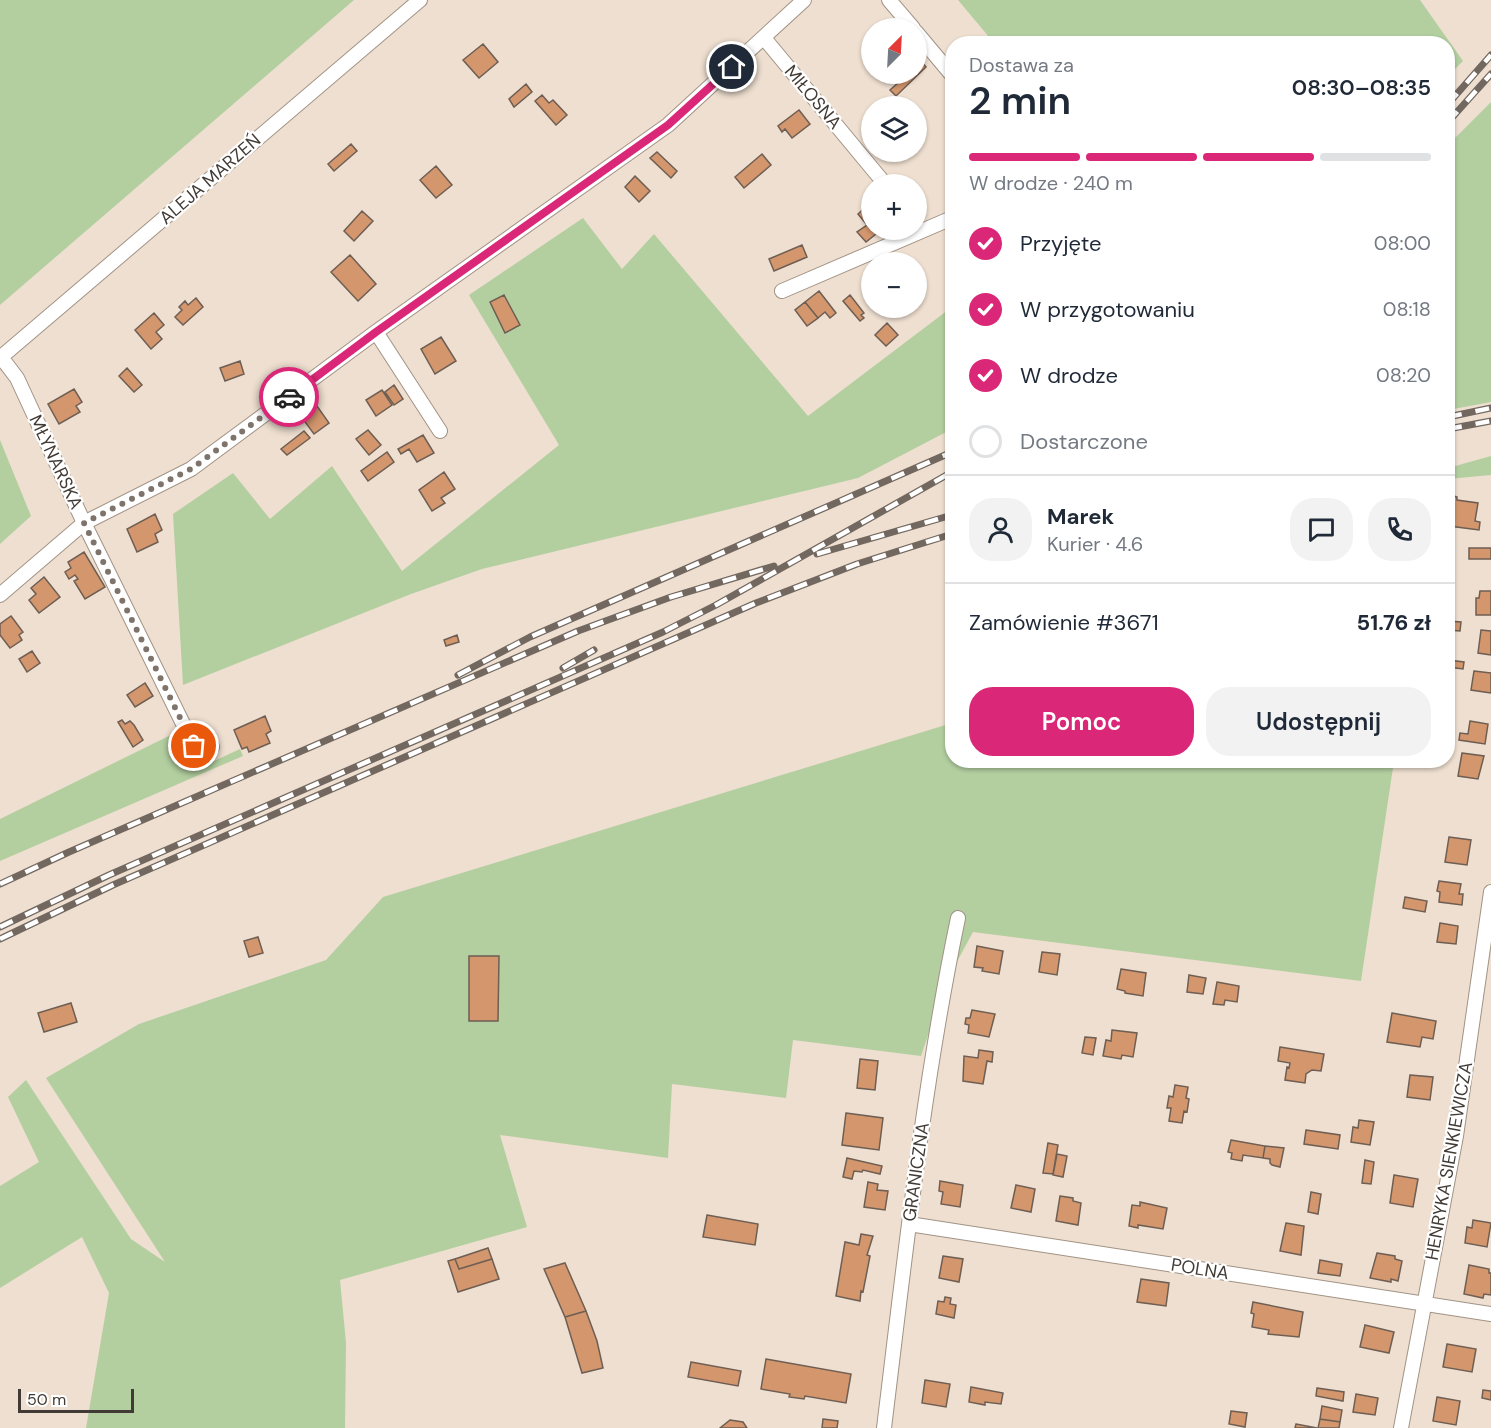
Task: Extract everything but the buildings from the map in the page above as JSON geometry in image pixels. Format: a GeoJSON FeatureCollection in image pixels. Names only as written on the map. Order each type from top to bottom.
{"type":"FeatureCollection","features":[{"type":"Feature","properties":{"kind":"street","name":"ALEJA MARZEŃ"},"geometry":{"type":"LineString","coordinates":[[1,358],[420,0]]}},
{"type":"Feature","properties":{"kind":"street"},"geometry":{"type":"LineString","coordinates":[[0,595],[84,523],[191,469],[376,332],[668,125],[804,0]]}},
{"type":"Feature","properties":{"kind":"street"},"geometry":{"type":"LineString","coordinates":[[889,0],[904,18]]}},
{"type":"Feature","properties":{"kind":"street","name":"MIŁOSNA"},"geometry":{"type":"LineString","coordinates":[[764,38],[877,174]]}},
{"type":"Feature","properties":{"kind":"street"},"geometry":{"type":"LineString","coordinates":[[927,45],[945,67]]}},
{"type":"Feature","properties":{"kind":"street"},"geometry":{"type":"LineString","coordinates":[[927,224],[945,220]]}},
{"type":"Feature","properties":{"kind":"street"},"geometry":{"type":"LineString","coordinates":[[782,291],[890,240]]}},
{"type":"Feature","properties":{"kind":"street"},"geometry":{"type":"LineString","coordinates":[[376,332],[440,431]]}},
{"type":"Feature","properties":{"kind":"street","name":"MŁYNARSKA"},"geometry":{"type":"LineString","coordinates":[[1,358],[17,378],[84,523],[194,746],[212,747]]}},
{"type":"Feature","properties":{"kind":"street","name":"HENRYKA SIENKIEWICZA"},"geometry":{"type":"LineString","coordinates":[[1401,1428],[1455,1136],[1491,892]]}},
{"type":"Feature","properties":{"kind":"street","name":"GRANICZNA"},"geometry":{"type":"LineString","coordinates":[[884,1428],[909,1224],[945,984],[958,918]]}},
{"type":"Feature","properties":{"kind":"street","name":"POLNA"},"geometry":{"type":"LineString","coordinates":[[909,1224],[1491,1314]]}},
{"type":"Feature","properties":{"kind":"green space"},"geometry":{"type":"Polygon","coordinates":[[[0,0],[354,0],[0,305],[0,0]]]}},
{"type":"Feature","properties":{"kind":"green space"},"geometry":{"type":"Polygon","coordinates":[[[958,0],[1420,0],[1445,36],[988,36],[958,0]]]}},
{"type":"Feature","properties":{"kind":"green space"},"geometry":{"type":"Polygon","coordinates":[[[1455,50],[1463,61],[1455,69],[1455,50]]]}},
{"type":"Feature","properties":{"kind":"green space"},"geometry":{"type":"Polygon","coordinates":[[[1491,102],[1491,402],[1455,409],[1455,138],[1491,102]]]}},
{"type":"Feature","properties":{"kind":"green space"},"geometry":{"type":"Polygon","coordinates":[[[583,218],[622,269],[654,234],[808,416],[945,312],[945,433],[858,478],[482,569],[411,594],[183,685],[173,514],[233,473],[270,519],[332,466],[402,571],[559,445],[469,295],[583,218]]]}},
{"type":"Feature","properties":{"kind":"green space"},"geometry":{"type":"Polygon","coordinates":[[[0,440],[31,516],[0,544],[0,440]]]}},
{"type":"Feature","properties":{"kind":"green space"},"geometry":{"type":"Polygon","coordinates":[[[1491,456],[1491,475],[1455,478],[1455,466],[1491,456]]]}},
{"type":"Feature","properties":{"kind":"green space"},"geometry":{"type":"Polygon","coordinates":[[[945,725],[945,768],[1393,768],[1361,981],[973,932],[945,984],[921,1056],[793,1040],[786,1098],[672,1084],[668,1158],[500,1135],[527,1227],[340,1280],[346,1343],[345,1428],[86,1428],[109,1293],[82,1237],[0,1288],[0,1186],[39,1162],[8,1097],[26,1080],[131,1239],[165,1262],[46,1078],[139,1024],[326,960],[383,897],[945,725]]]}},
{"type":"Feature","properties":{"kind":"green space"},"geometry":{"type":"Polygon","coordinates":[[[181,730],[196,757],[208,751],[214,761],[240,749],[243,756],[0,861],[0,819],[181,730]]]}},
{"type":"Feature","properties":{"kind":"railway"},"geometry":{"type":"LineString","coordinates":[[1455,96],[1491,55]]}},
{"type":"Feature","properties":{"kind":"railway"},"geometry":{"type":"LineString","coordinates":[[1455,114],[1491,74]]}},
{"type":"Feature","properties":{"kind":"railway"},"geometry":{"type":"LineString","coordinates":[[1455,416],[1491,408]]}},
{"type":"Feature","properties":{"kind":"railway"},"geometry":{"type":"LineString","coordinates":[[1455,428],[1491,421]]}},
{"type":"Feature","properties":{"kind":"railway"},"geometry":{"type":"LineString","coordinates":[[458,675],[530,637],[945,455]]}},
{"type":"Feature","properties":{"kind":"railway"},"geometry":{"type":"LineString","coordinates":[[0,927],[109,875],[663,632],[716,605],[945,476]]}},
{"type":"Feature","properties":{"kind":"railway"},"geometry":{"type":"LineString","coordinates":[[817,554],[945,517]]}},
{"type":"Feature","properties":{"kind":"railway"},"geometry":{"type":"LineString","coordinates":[[0,939],[113,885],[756,603],[857,564],[945,536]]}},
{"type":"Feature","properties":{"kind":"railway"},"geometry":{"type":"LineString","coordinates":[[0,884],[578,631],[671,597],[774,566]]}},
{"type":"Feature","properties":{"kind":"railway"},"geometry":{"type":"LineString","coordinates":[[563,668],[594,650]]}},
{"type":"Feature","properties":{"kind":"way so far"},"geometry":{"type":"LineString","coordinates":[[194,746],[84,523],[191,469],[289,397]]}},
{"type":"Feature","properties":{"kind":"route"},"geometry":{"type":"LineString","coordinates":[[289,397],[376,332],[668,125],[732,67]]}}]}
